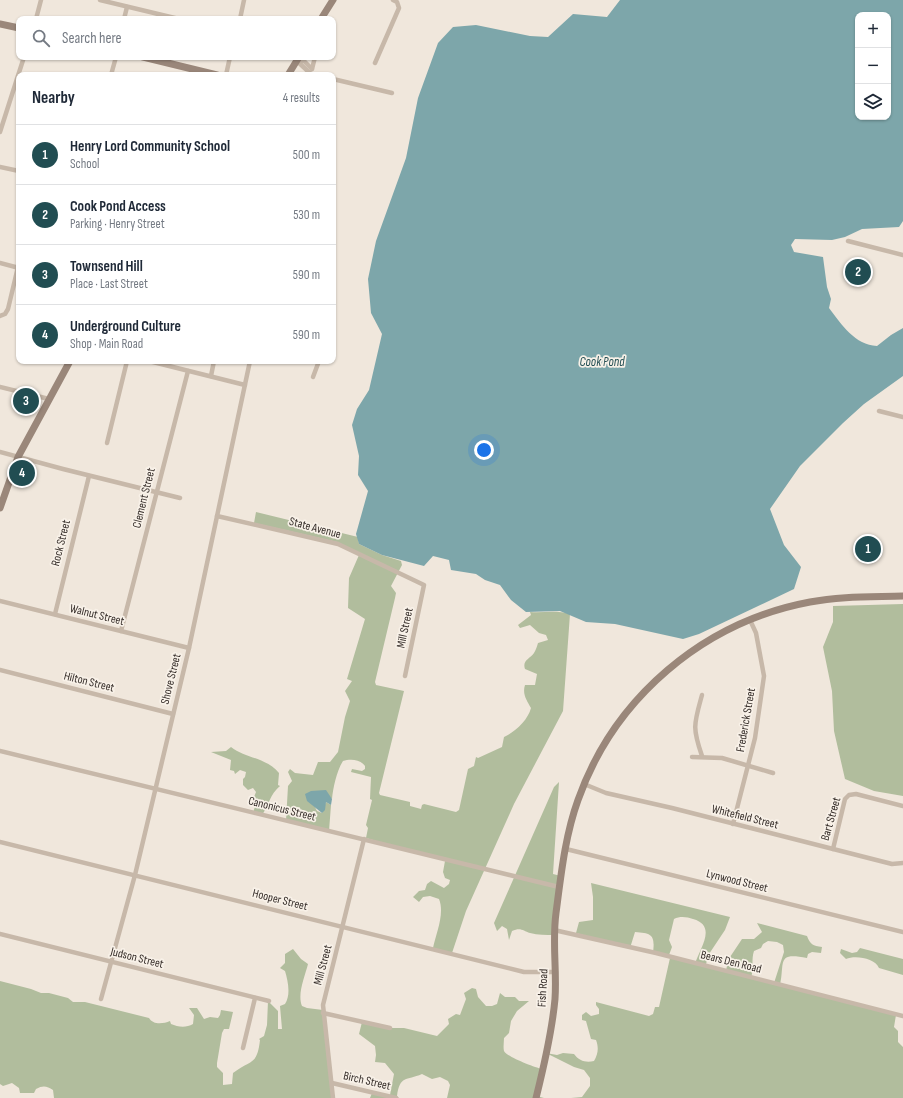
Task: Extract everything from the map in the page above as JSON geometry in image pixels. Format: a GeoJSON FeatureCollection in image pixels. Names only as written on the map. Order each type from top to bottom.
{"type":"FeatureCollection","features":[{"type":"Feature","properties":{"kind":"main road"},"geometry":{"type":"LineString","coordinates":[[324,16],[333,0]]}},
{"type":"Feature","properties":{"kind":"main road"},"geometry":{"type":"LineString","coordinates":[[0,24],[16,27]]}},
{"type":"Feature","properties":{"kind":"main road"},"geometry":{"type":"LineString","coordinates":[[155,60],[205,72]]}},
{"type":"Feature","properties":{"kind":"main road"},"geometry":{"type":"LineString","coordinates":[[290,72],[297,60]]}},
{"type":"Feature","properties":{"kind":"main road"},"geometry":{"type":"LineString","coordinates":[[0,508],[18,457],[68,364]]}},
{"type":"Feature","properties":{"kind":"main road","name":"Fish Road"},"geometry":{"type":"LineString","coordinates":[[536,1098],[555,1000],[556,972],[554,930],[559,887],[572,820],[584,784],[597,757],[612,732],[648,687],[698,646],[720,634],[750,620],[783,608],[817,601],[843,598],[903,596]]}},
{"type":"Feature","properties":{"kind":"street"},"geometry":{"type":"LineString","coordinates":[[37,16],[41,0]]}},
{"type":"Feature","properties":{"kind":"street"},"geometry":{"type":"LineString","coordinates":[[100,0],[166,16]]}},
{"type":"Feature","properties":{"kind":"street"},"geometry":{"type":"LineString","coordinates":[[241,16],[244,0]]}},
{"type":"Feature","properties":{"kind":"street"},"geometry":{"type":"LineString","coordinates":[[375,63],[399,8],[395,1]]}},
{"type":"Feature","properties":{"kind":"street"},"geometry":{"type":"LineString","coordinates":[[125,16],[127,7]]}},
{"type":"Feature","properties":{"kind":"street"},"geometry":{"type":"LineString","coordinates":[[20,72],[23,60]]}},
{"type":"Feature","properties":{"kind":"street"},"geometry":{"type":"LineString","coordinates":[[112,72],[115,60]]}},
{"type":"Feature","properties":{"kind":"street"},"geometry":{"type":"LineString","coordinates":[[227,72],[229,60]]}},
{"type":"Feature","properties":{"kind":"street"},"geometry":{"type":"LineString","coordinates":[[299,60],[309,72]]}},
{"type":"Feature","properties":{"kind":"street"},"geometry":{"type":"LineString","coordinates":[[301,60],[312,69]]}},
{"type":"Feature","properties":{"kind":"street"},"geometry":{"type":"LineString","coordinates":[[312,72],[314,60]]}},
{"type":"Feature","properties":{"kind":"street"},"geometry":{"type":"LineString","coordinates":[[336,80],[392,93]]}},
{"type":"Feature","properties":{"kind":"street"},"geometry":{"type":"LineString","coordinates":[[0,132],[16,85]]}},
{"type":"Feature","properties":{"kind":"street"},"geometry":{"type":"LineString","coordinates":[[0,167],[16,171]]}},
{"type":"Feature","properties":{"kind":"street"},"geometry":{"type":"LineString","coordinates":[[848,241],[903,255]]}},
{"type":"Feature","properties":{"kind":"street"},"geometry":{"type":"LineString","coordinates":[[0,263],[16,267]]}},
{"type":"Feature","properties":{"kind":"street"},"geometry":{"type":"LineString","coordinates":[[0,316],[5,314],[8,309],[16,279]]}},
{"type":"Feature","properties":{"kind":"street"},"geometry":{"type":"LineString","coordinates":[[107,443],[126,364]]}},
{"type":"Feature","properties":{"kind":"street"},"geometry":{"type":"LineString","coordinates":[[161,364],[245,385]]}},
{"type":"Feature","properties":{"kind":"street"},"geometry":{"type":"LineString","coordinates":[[211,376],[213,364]]}},
{"type":"Feature","properties":{"kind":"street","name":"Shove Street"},"geometry":{"type":"LineString","coordinates":[[102,999],[135,875],[189,648],[249,364]]}},
{"type":"Feature","properties":{"kind":"street"},"geometry":{"type":"LineString","coordinates":[[313,377],[318,364]]}},
{"type":"Feature","properties":{"kind":"street","name":"Clement Street"},"geometry":{"type":"LineString","coordinates":[[121,631],[188,371]]}},
{"type":"Feature","properties":{"kind":"street"},"geometry":{"type":"LineString","coordinates":[[0,387],[49,400]]}},
{"type":"Feature","properties":{"kind":"street"},"geometry":{"type":"LineString","coordinates":[[879,411],[903,417]]}},
{"type":"Feature","properties":{"kind":"street"},"geometry":{"type":"LineString","coordinates":[[0,452],[89,476],[180,498]]}},
{"type":"Feature","properties":{"kind":"street","name":"Rock Street"},"geometry":{"type":"LineString","coordinates":[[55,614],[89,476]]}},
{"type":"Feature","properties":{"kind":"street","name":"State Avenue"},"geometry":{"type":"LineString","coordinates":[[217,516],[338,544],[424,585]]}},
{"type":"Feature","properties":{"kind":"street","name":"Mill Street"},"geometry":{"type":"LineString","coordinates":[[405,676],[424,585]]}},
{"type":"Feature","properties":{"kind":"street","name":"Walnut Street"},"geometry":{"type":"LineString","coordinates":[[0,601],[189,648]]}},
{"type":"Feature","properties":{"kind":"street","name":"Frederick Street"},"geometry":{"type":"LineString","coordinates":[[733,824],[755,738],[764,673],[756,633],[750,620]]}},
{"type":"Feature","properties":{"kind":"street","name":"Hilton Street"},"geometry":{"type":"LineString","coordinates":[[0,670],[173,714]]}},
{"type":"Feature","properties":{"kind":"street"},"geometry":{"type":"LineString","coordinates":[[702,695],[694,726],[702,756]]}},
{"type":"Feature","properties":{"kind":"street","name":"Canonicus Street"},"geometry":{"type":"LineString","coordinates":[[0,750],[559,887]]}},
{"type":"Feature","properties":{"kind":"street"},"geometry":{"type":"LineString","coordinates":[[692,757],[702,756],[722,758],[773,772]]}},
{"type":"Feature","properties":{"kind":"street","name":"Whitefield Street"},"geometry":{"type":"LineString","coordinates":[[584,784],[606,793],[892,864],[903,863]]}},
{"type":"Feature","properties":{"kind":"street","name":"Bart Street"},"geometry":{"type":"LineString","coordinates":[[833,849],[846,799],[849,794],[856,794],[903,806]]}},
{"type":"Feature","properties":{"kind":"street","name":"Mill Street"},"geometry":{"type":"LineString","coordinates":[[333,1098],[323,1013],[325,996],[344,926],[364,839]]}},
{"type":"Feature","properties":{"kind":"street","name":"Hooper Street"},"geometry":{"type":"LineString","coordinates":[[0,842],[344,926],[524,972],[556,972]]}},
{"type":"Feature","properties":{"kind":"street","name":"Lynwood Street"},"geometry":{"type":"LineString","coordinates":[[566,849],[903,932]]}},
{"type":"Feature","properties":{"kind":"street","name":"Bears Den Road"},"geometry":{"type":"LineString","coordinates":[[554,930],[656,953],[903,1016]]}},
{"type":"Feature","properties":{"kind":"street","name":"Judson Street"},"geometry":{"type":"LineString","coordinates":[[0,934],[268,1001]]}},
{"type":"Feature","properties":{"kind":"street"},"geometry":{"type":"LineString","coordinates":[[243,1048],[255,998]]}},
{"type":"Feature","properties":{"kind":"street"},"geometry":{"type":"LineString","coordinates":[[323,1013],[390,1028]]}},
{"type":"Feature","properties":{"kind":"street","name":"Birch Street"},"geometry":{"type":"LineString","coordinates":[[332,1083],[396,1098]]}},
{"type":"Feature","properties":{"kind":"green space"},"geometry":{"type":"Polygon","coordinates":[[[256,512],[358,537],[359,544],[382,555],[401,561],[402,565],[391,586],[396,593],[375,682],[376,685],[404,691],[379,793],[380,795],[410,802],[410,806],[421,809],[422,805],[424,804],[456,812],[459,810],[468,769],[474,766],[476,757],[478,758],[502,747],[504,737],[520,725],[527,717],[531,708],[525,697],[524,688],[525,685],[535,685],[537,674],[525,669],[524,666],[527,660],[534,653],[538,643],[548,640],[546,635],[539,633],[530,625],[520,628],[518,625],[531,615],[530,612],[555,612],[570,614],[563,711],[514,804],[466,911],[452,953],[433,948],[441,917],[441,905],[439,899],[430,896],[423,897],[419,902],[413,897],[419,891],[425,890],[427,884],[431,881],[444,888],[449,884],[450,880],[445,878],[443,872],[445,861],[366,838],[368,828],[366,825],[372,800],[370,799],[371,777],[351,772],[352,769],[362,771],[365,769],[363,764],[355,760],[343,761],[336,779],[332,799],[328,795],[314,805],[317,811],[322,813],[326,802],[331,805],[329,831],[286,821],[288,786],[292,781],[288,772],[290,769],[295,773],[313,775],[318,762],[330,762],[338,752],[345,717],[350,701],[345,691],[352,681],[347,679],[365,619],[348,608],[349,578],[359,555],[337,542],[254,523],[256,512]]]}},
{"type":"Feature","properties":{"kind":"green space"},"geometry":{"type":"Polygon","coordinates":[[[903,604],[903,796],[874,791],[845,779],[834,731],[832,691],[823,647],[833,622],[833,606],[903,604]]]}},
{"type":"Feature","properties":{"kind":"green space"},"geometry":{"type":"Polygon","coordinates":[[[231,747],[243,754],[268,764],[279,773],[278,785],[280,786],[274,792],[262,815],[253,813],[256,803],[254,797],[256,792],[253,788],[248,790],[243,785],[243,779],[246,772],[240,770],[235,774],[234,771],[230,770],[231,760],[211,752],[226,751],[231,747]]]}},
{"type":"Feature","properties":{"kind":"green space"},"geometry":{"type":"Polygon","coordinates":[[[559,782],[553,874],[561,876],[554,935],[530,933],[518,929],[512,931],[509,940],[507,929],[502,926],[497,931],[494,923],[554,787],[559,782]]]}},
{"type":"Feature","properties":{"kind":"green space"},"geometry":{"type":"Polygon","coordinates":[[[591,883],[730,917],[725,930],[709,954],[706,964],[726,971],[728,960],[742,939],[754,939],[762,932],[757,923],[807,936],[812,944],[822,947],[821,953],[812,952],[808,954],[807,958],[790,956],[786,958],[783,965],[780,985],[896,1015],[894,1027],[898,1031],[898,1042],[903,1047],[903,1098],[571,1098],[582,1097],[590,1086],[590,1078],[584,1070],[574,1067],[546,1053],[557,1055],[563,1053],[574,1054],[583,1061],[594,1061],[598,1051],[598,1046],[596,1040],[591,1039],[586,1021],[582,1020],[582,1015],[586,1012],[591,1016],[599,1014],[599,1009],[596,1002],[649,1016],[653,1014],[655,1007],[659,1007],[670,958],[695,964],[703,945],[706,932],[700,922],[693,919],[679,917],[674,919],[669,940],[672,947],[669,955],[653,953],[654,943],[652,936],[646,933],[635,932],[630,948],[576,933],[579,922],[593,920],[593,897],[591,883]],[[768,941],[763,944],[761,948],[754,951],[751,978],[774,983],[784,952],[783,945],[777,942],[768,941]]]}},
{"type":"Feature","properties":{"kind":"green space"},"geometry":{"type":"Polygon","coordinates":[[[860,948],[903,959],[903,975],[879,968],[873,962],[864,958],[854,957],[846,959],[840,953],[841,949],[852,953],[857,952],[860,948]]]}},
{"type":"Feature","properties":{"kind":"green space"},"geometry":{"type":"Polygon","coordinates":[[[293,949],[301,959],[308,964],[303,979],[300,996],[302,1006],[323,1010],[333,1098],[54,1098],[53,1090],[47,1087],[38,1088],[34,1093],[20,1093],[19,1088],[12,1083],[3,1086],[0,1084],[0,981],[41,993],[49,993],[68,998],[73,1002],[85,1002],[149,1018],[156,1023],[170,1021],[171,1024],[185,1027],[193,1024],[194,1015],[189,1008],[197,1008],[204,1019],[210,1017],[218,1018],[221,1010],[233,1012],[229,1029],[224,1029],[222,1033],[217,1063],[217,1067],[223,1073],[223,1085],[232,1084],[233,1073],[252,1061],[257,1054],[259,1039],[264,1036],[267,1025],[268,1001],[278,1011],[278,1029],[282,1029],[280,1006],[285,1004],[287,1000],[288,988],[285,971],[280,968],[285,963],[285,954],[293,949]]]}},
{"type":"Feature","properties":{"kind":"green space"},"geometry":{"type":"Polygon","coordinates":[[[472,988],[476,989],[478,997],[486,1006],[497,1004],[500,993],[505,997],[515,997],[519,1001],[529,1001],[517,1011],[511,1021],[509,1033],[504,1038],[504,1051],[515,1059],[542,1069],[537,1096],[544,1098],[447,1098],[450,1085],[448,1081],[440,1077],[432,1079],[422,1074],[408,1078],[402,1082],[398,1089],[397,1096],[399,1098],[370,1098],[372,1093],[390,1095],[394,1074],[385,1063],[375,1062],[375,1046],[359,1034],[362,1022],[391,1028],[404,1028],[437,1036],[449,1024],[448,1019],[456,1014],[460,1015],[466,999],[464,993],[472,988]]]}},
{"type":"Feature","properties":{"kind":"water","name":"Cook Pond"},"geometry":{"type":"Polygon","coordinates":[[[620,0],[903,0],[903,221],[899,227],[862,229],[845,237],[832,240],[795,239],[791,245],[794,252],[823,257],[827,287],[831,299],[829,308],[844,327],[856,338],[869,345],[877,346],[903,328],[903,376],[864,404],[800,466],[770,509],[784,545],[801,567],[794,589],[699,634],[683,639],[615,624],[586,622],[560,611],[526,612],[511,600],[500,585],[485,580],[476,574],[451,570],[449,560],[433,556],[424,566],[382,555],[359,544],[356,534],[368,491],[358,475],[359,456],[352,425],[357,409],[369,390],[382,334],[371,313],[368,279],[376,241],[406,158],[418,98],[438,43],[453,27],[476,25],[530,36],[548,37],[573,14],[607,17],[620,0]]]}},
{"type":"Feature","properties":{"kind":"water"},"geometry":{"type":"Polygon","coordinates":[[[326,790],[332,799],[331,805],[326,802],[325,810],[322,813],[307,801],[305,794],[311,791],[326,790]]]}},
{"type":"Feature","properties":{"kind":"place","name":"Cook Pond Access"},"geometry":{"type":"Point","coordinates":[858,272]}},
{"type":"Feature","properties":{"kind":"place","name":"Townsend Hill"},"geometry":{"type":"Point","coordinates":[26,401]}},
{"type":"Feature","properties":{"kind":"place","name":"Underground Culture"},"geometry":{"type":"Point","coordinates":[22,473]}},
{"type":"Feature","properties":{"kind":"place","name":"Henry Lord Community School"},"geometry":{"type":"Point","coordinates":[868,549]}}]}
